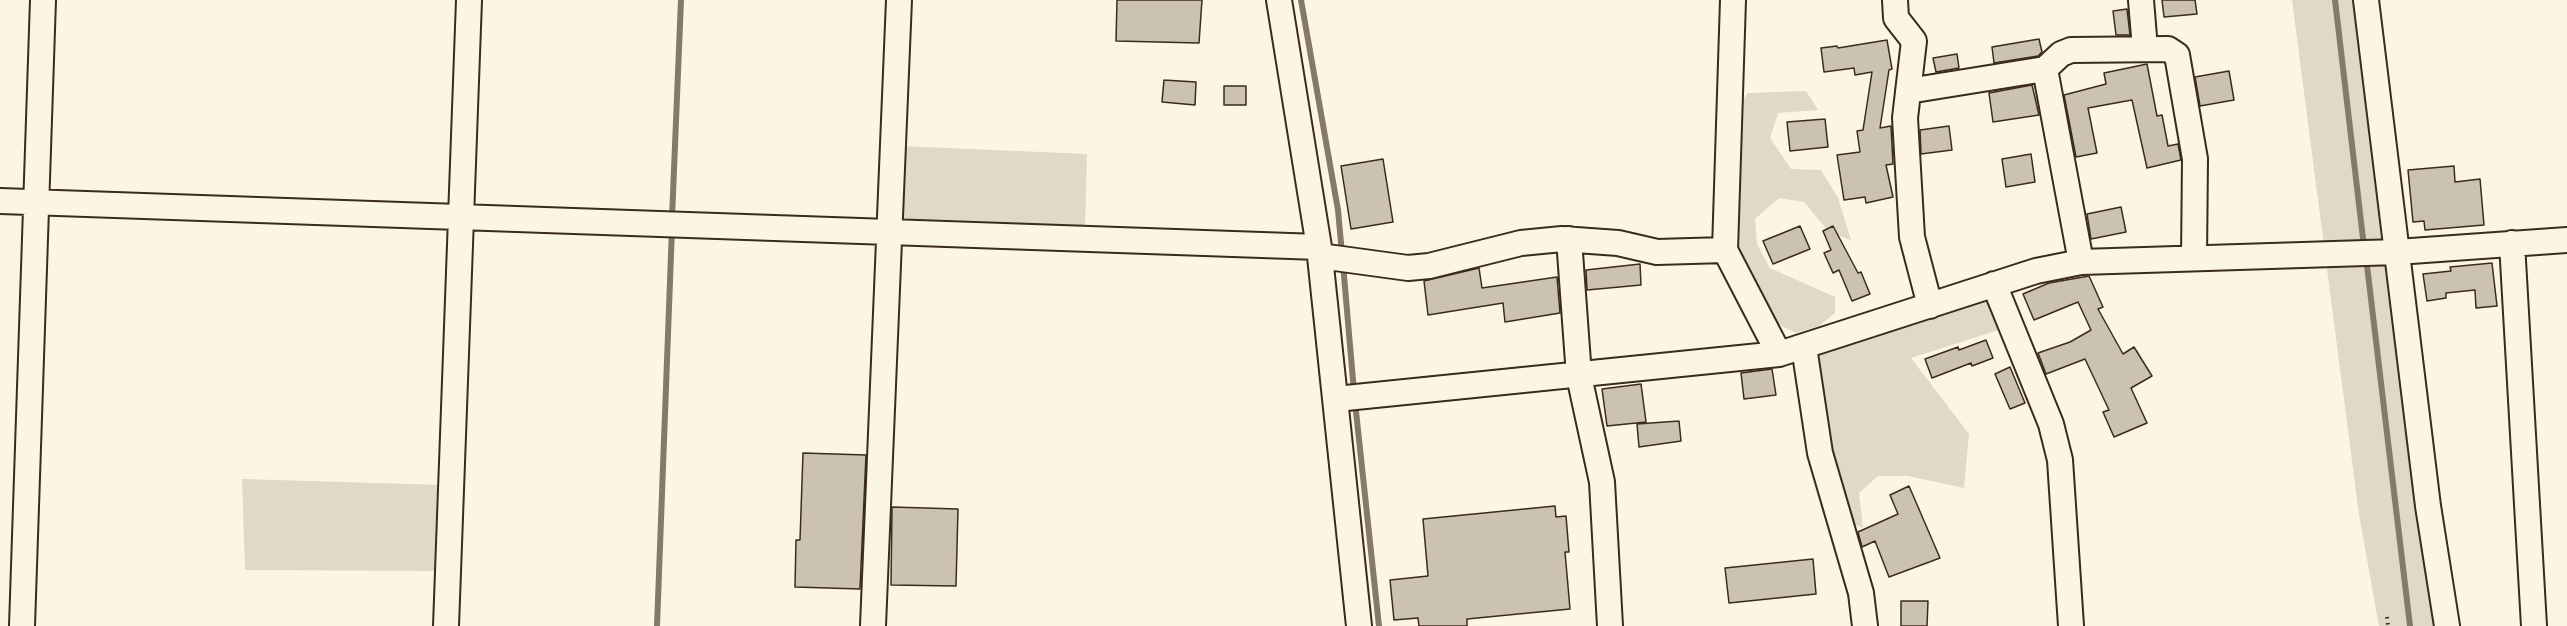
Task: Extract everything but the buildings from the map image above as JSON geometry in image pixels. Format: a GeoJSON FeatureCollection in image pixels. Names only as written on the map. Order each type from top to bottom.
{"type":"FeatureCollection","features":[{"type":"Feature","properties":{"kind":"street"},"geometry":{"type":"LineString","coordinates":[[22,626],[44,0]]}},
{"type":"Feature","properties":{"kind":"street"},"geometry":{"type":"LineString","coordinates":[[446,626],[469,0]]}},
{"type":"Feature","properties":{"kind":"street"},"geometry":{"type":"LineString","coordinates":[[873,626],[899,0]]}},
{"type":"Feature","properties":{"kind":"street"},"geometry":{"type":"LineString","coordinates":[[1279,0],[1319,252],[1359,626]]}},
{"type":"Feature","properties":{"kind":"street"},"geometry":{"type":"LineString","coordinates":[[1733,0],[1725,250],[1779,354]]}},
{"type":"Feature","properties":{"kind":"street"},"geometry":{"type":"LineString","coordinates":[[1895,0],[1896,18],[1914,41],[1905,118],[1912,237],[1930,306]]}},
{"type":"Feature","properties":{"kind":"street"},"geometry":{"type":"LineString","coordinates":[[2141,0],[2145,49]]}},
{"type":"Feature","properties":{"kind":"street"},"geometry":{"type":"LineString","coordinates":[[2366,0],[2428,506],[2447,626]]}},
{"type":"Feature","properties":{"kind":"street"},"geometry":{"type":"LineString","coordinates":[[1908,91],[2045,69],[2061,54],[2071,50],[2168,49],[2177,55],[2195,159],[2194,258]]}},
{"type":"Feature","properties":{"kind":"street"},"geometry":{"type":"LineString","coordinates":[[2045,69],[2080,262]]}},
{"type":"Feature","properties":{"kind":"street"},"geometry":{"type":"LineString","coordinates":[[0,201],[1319,252],[1408,268],[1429,266],[1521,243],[1569,239],[1618,243],[1657,252],[1725,250]]}},
{"type":"Feature","properties":{"kind":"street"},"geometry":{"type":"LineString","coordinates":[[1569,239],[1579,376],[1602,482],[1610,626]]}},
{"type":"Feature","properties":{"kind":"street"},"geometry":{"type":"LineString","coordinates":[[1336,399],[1779,354],[2036,271],[2080,262],[2397,252],[2567,240]]}},
{"type":"Feature","properties":{"kind":"street"},"geometry":{"type":"LineString","coordinates":[[2512,243],[2534,626]]}},
{"type":"Feature","properties":{"kind":"street"},"geometry":{"type":"LineString","coordinates":[[1994,285],[2051,424],[2060,460],[2071,626]]}},
{"type":"Feature","properties":{"kind":"street"},"geometry":{"type":"LineString","coordinates":[[1803,346],[1820,453],[1861,593],[1865,626]]}},
{"type":"Feature","properties":{"kind":"path"},"geometry":{"type":"LineString","coordinates":[[2387,617],[2388,626]]}},
{"type":"Feature","properties":{"kind":"shaded area"},"geometry":{"type":"Polygon","coordinates":[[[2292,0],[2363,0],[2446,626],[2379,626],[2359,515],[2292,0]]]}},
{"type":"Feature","properties":{"kind":"shaded area"},"geometry":{"type":"Polygon","coordinates":[[[1806,91],[1818,110],[1778,113],[1770,138],[1791,169],[1821,170],[1838,198],[1851,240],[1830,233],[1804,202],[1779,198],[1755,219],[1757,244],[1770,268],[1835,297],[1835,313],[1819,326],[1796,333],[1756,313],[1725,250],[1730,118],[1748,93],[1806,91]]]}},
{"type":"Feature","properties":{"kind":"shaded area"},"geometry":{"type":"Polygon","coordinates":[[[901,146],[1087,154],[1085,229],[898,225],[901,146]]]}},
{"type":"Feature","properties":{"kind":"shaded area"},"geometry":{"type":"Polygon","coordinates":[[[1994,284],[2011,326],[1911,358],[1969,434],[1964,488],[1908,476],[1878,476],[1859,493],[1863,528],[1839,519],[1811,344],[1994,284]]]}},
{"type":"Feature","properties":{"kind":"shaded area"},"geometry":{"type":"Polygon","coordinates":[[[242,479],[444,485],[441,571],[245,570],[242,479]]]}},
{"type":"Feature","properties":{"kind":"waterway"},"geometry":{"type":"LineString","coordinates":[[672,218],[681,0]]}},
{"type":"Feature","properties":{"kind":"waterway"},"geometry":{"type":"LineString","coordinates":[[1301,0],[1338,210],[1342,254]]}},
{"type":"Feature","properties":{"kind":"waterway"},"geometry":{"type":"LineString","coordinates":[[2335,0],[2364,247]]}},
{"type":"Feature","properties":{"kind":"waterway"},"geometry":{"type":"LineString","coordinates":[[657,626],[672,228]]}},
{"type":"Feature","properties":{"kind":"waterway"},"geometry":{"type":"LineString","coordinates":[[2366,257],[2410,626]]}},
{"type":"Feature","properties":{"kind":"waterway"},"geometry":{"type":"LineString","coordinates":[[1343,264],[1354,392]]}},
{"type":"Feature","properties":{"kind":"waterway"},"geometry":{"type":"LineString","coordinates":[[1355,402],[1379,626]]}}]}
